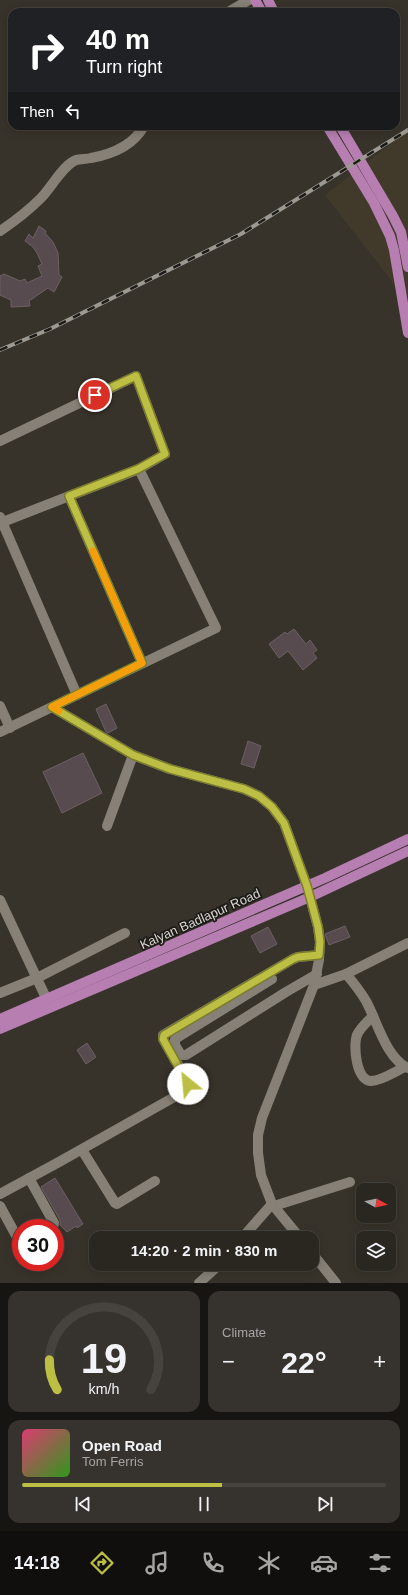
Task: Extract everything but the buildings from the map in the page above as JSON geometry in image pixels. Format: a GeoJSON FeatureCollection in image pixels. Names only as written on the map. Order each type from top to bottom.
{"type":"FeatureCollection","features":[{"type":"Feature","properties":{"kind":"main road"},"geometry":{"type":"LineString","coordinates":[[329,130],[384,221],[390,236],[394,250],[408,333]]}},
{"type":"Feature","properties":{"kind":"main road"},"geometry":{"type":"LineString","coordinates":[[342,130],[401,232],[408,266]]}},
{"type":"Feature","properties":{"kind":"main road","name":"Kalyan Badlapur Road"},"geometry":{"type":"LineString","coordinates":[[0,1030],[31,1012],[47,1000],[307,886],[408,839]]}},
{"type":"Feature","properties":{"kind":"main road","name":"Kalyan Badlapur Road"},"geometry":{"type":"LineString","coordinates":[[0,1019],[31,1012],[310,897],[408,851]]}},
{"type":"Feature","properties":{"kind":"street"},"geometry":{"type":"LineString","coordinates":[[235,8],[249,0]]}},
{"type":"Feature","properties":{"kind":"street"},"geometry":{"type":"LineString","coordinates":[[0,231],[33,206],[69,165],[76,160],[92,158],[119,150],[132,142],[141,130]]}},
{"type":"Feature","properties":{"kind":"street"},"geometry":{"type":"LineString","coordinates":[[0,441],[136,376],[165,454],[138,469],[1,521],[77,695]]}},
{"type":"Feature","properties":{"kind":"street"},"geometry":{"type":"LineString","coordinates":[[0,732],[216,628],[138,469]]}},
{"type":"Feature","properties":{"kind":"street"},"geometry":{"type":"LineString","coordinates":[[69,496],[142,663]]}},
{"type":"Feature","properties":{"kind":"street"},"geometry":{"type":"LineString","coordinates":[[0,706],[10,728]]}},
{"type":"Feature","properties":{"kind":"street"},"geometry":{"type":"LineString","coordinates":[[52,707],[133,755],[170,769],[244,789],[259,796],[272,807],[284,823],[307,886],[318,927],[320,942],[319,955],[314,985],[262,1118],[258,1135],[258,1153],[261,1175],[273,1205],[294,1231]]}},
{"type":"Feature","properties":{"kind":"street"},"geometry":{"type":"LineString","coordinates":[[107,826],[133,755]]}},
{"type":"Feature","properties":{"kind":"street"},"geometry":{"type":"LineString","coordinates":[[0,900],[47,1000]]}},
{"type":"Feature","properties":{"kind":"street"},"geometry":{"type":"LineString","coordinates":[[0,993],[37,978],[125,933]]}},
{"type":"Feature","properties":{"kind":"street"},"geometry":{"type":"LineString","coordinates":[[314,985],[346,974],[408,943]]}},
{"type":"Feature","properties":{"kind":"street"},"geometry":{"type":"LineString","coordinates":[[0,1194],[82,1150],[187,1089],[188,1081],[163,1039],[164,1035],[293,959],[298,957],[319,955]]}},
{"type":"Feature","properties":{"kind":"street"},"geometry":{"type":"LineString","coordinates":[[274,978],[175,1039],[175,1045],[181,1055],[186,1055],[317,974]]}},
{"type":"Feature","properties":{"kind":"street"},"geometry":{"type":"LineString","coordinates":[[346,974],[362,995],[387,1045],[399,1062],[407,1067]]}},
{"type":"Feature","properties":{"kind":"street"},"geometry":{"type":"LineString","coordinates":[[254,991],[263,1006]]}},
{"type":"Feature","properties":{"kind":"street"},"geometry":{"type":"LineString","coordinates":[[373,1016],[361,1029],[357,1036],[355,1045],[359,1071],[366,1080],[377,1080],[407,1067]]}},
{"type":"Feature","properties":{"kind":"street"},"geometry":{"type":"LineString","coordinates":[[211,1017],[221,1033]]}},
{"type":"Feature","properties":{"kind":"street"},"geometry":{"type":"LineString","coordinates":[[82,1150],[114,1204],[117,1204],[156,1181]]}},
{"type":"Feature","properties":{"kind":"street"},"geometry":{"type":"LineString","coordinates":[[29,1178],[52,1219]]}},
{"type":"Feature","properties":{"kind":"street"},"geometry":{"type":"LineString","coordinates":[[249,1231],[273,1205],[350,1182]]}},
{"type":"Feature","properties":{"kind":"street"},"geometry":{"type":"LineString","coordinates":[[0,1206],[12,1228]]}},
{"type":"Feature","properties":{"kind":"street"},"geometry":{"type":"LineString","coordinates":[[319,1262],[336,1283]]}},
{"type":"Feature","properties":{"kind":"street"},"geometry":{"type":"LineString","coordinates":[[199,1283],[212,1271]]}},
{"type":"Feature","properties":{"kind":"shaded area"},"geometry":{"type":"Polygon","coordinates":[[[408,130],[408,302],[325,195],[408,130]]]}},
{"type":"Feature","properties":{"kind":"railway"},"geometry":{"type":"LineString","coordinates":[[0,350],[50,329],[241,234],[408,130]]}},
{"type":"Feature","properties":{"kind":"slow traffic"},"geometry":{"type":"LineString","coordinates":[[59,711],[52,707],[142,663],[93,551]]}},
{"type":"Feature","properties":{"kind":"route"},"geometry":{"type":"LineString","coordinates":[[95,395],[136,376],[165,454],[138,469],[69,496],[142,663],[52,707],[133,755],[154,764],[244,789],[259,796],[272,807],[284,823],[307,886],[318,927],[320,942],[319,955],[298,957],[293,959],[163,1036],[163,1039],[188,1081],[188,1084]]}}]}
